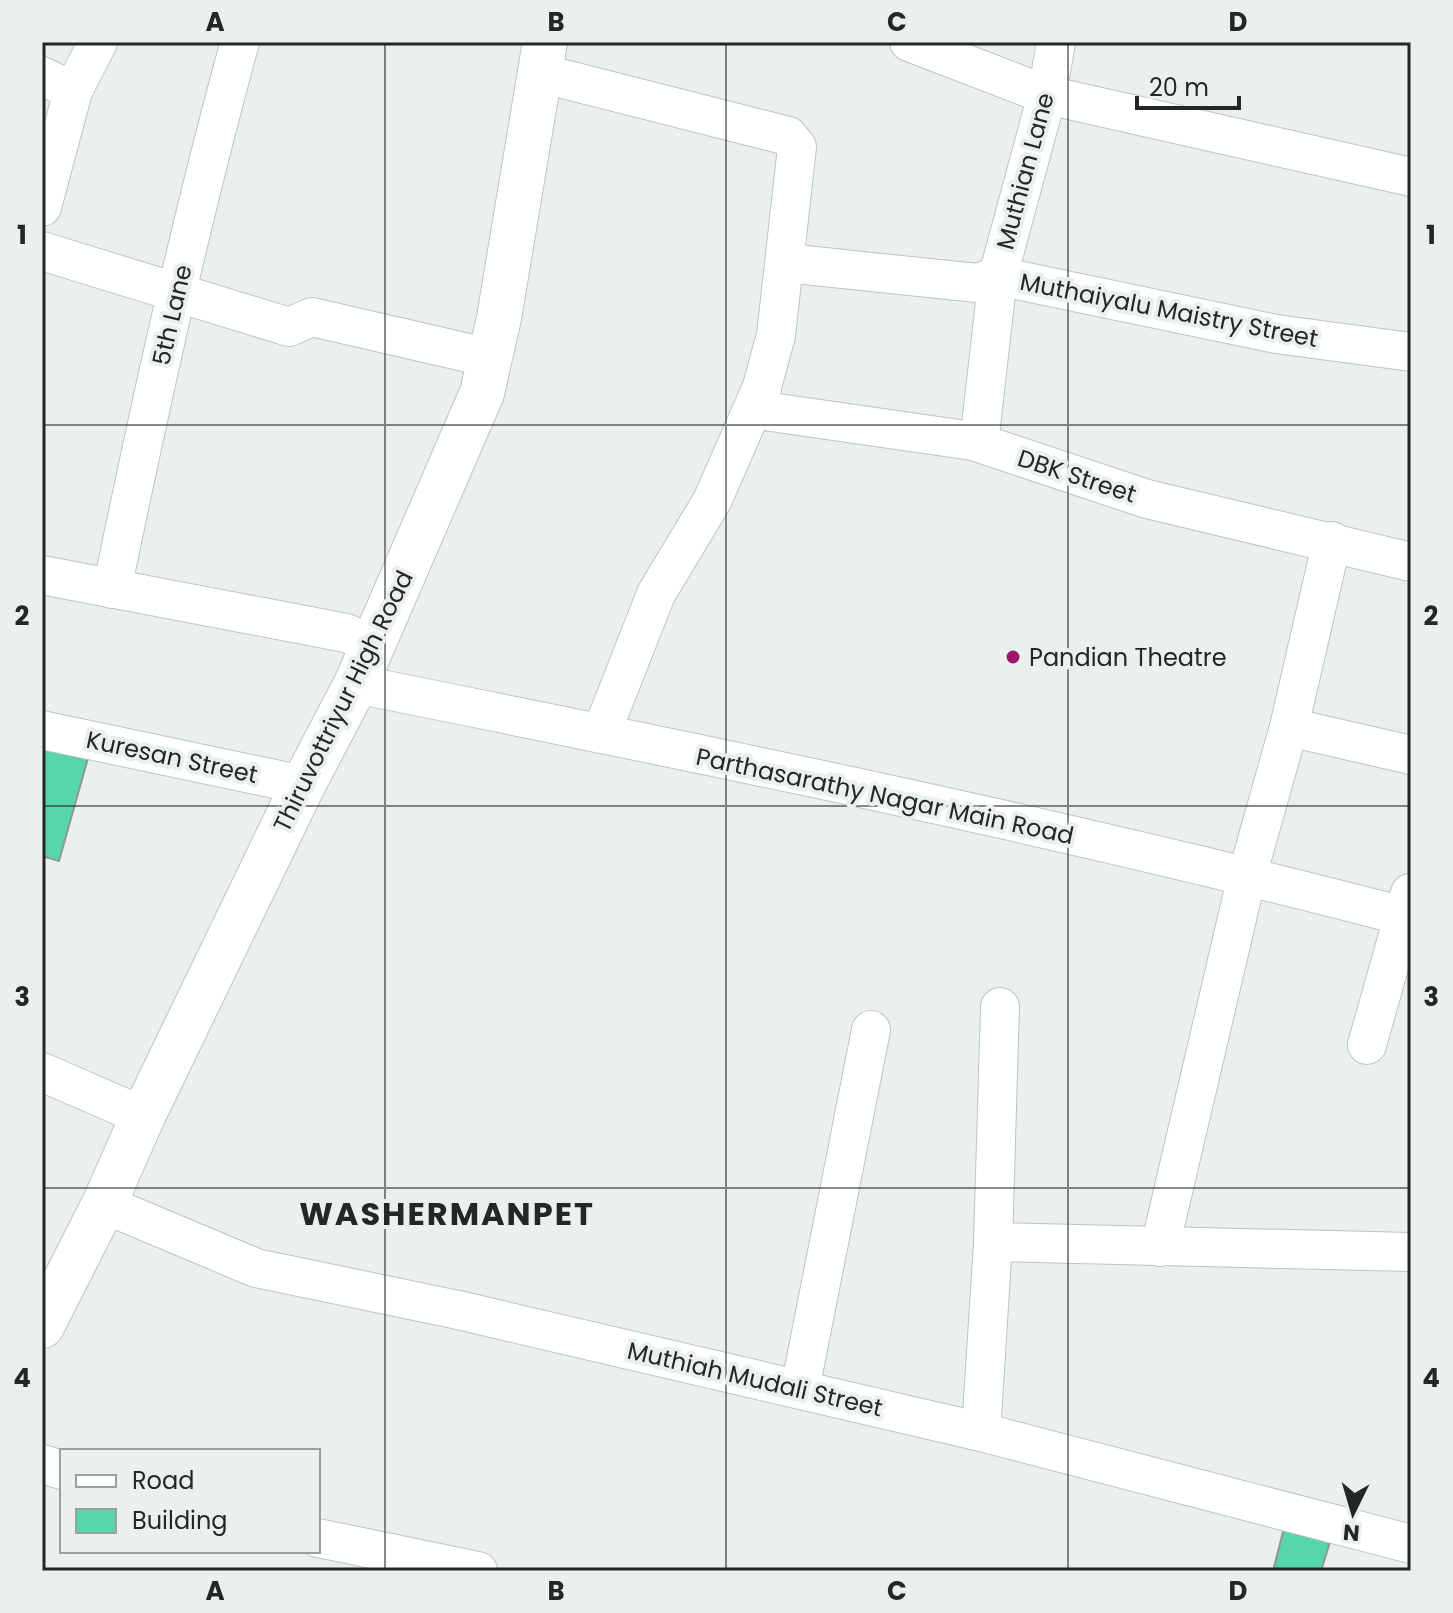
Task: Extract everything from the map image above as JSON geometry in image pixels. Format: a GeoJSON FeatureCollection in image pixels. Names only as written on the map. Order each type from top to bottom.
{"type":"FeatureCollection","features":[{"type":"Feature","properties":{"kind":"main road","name":"Thiruvottriyur High Road"},"geometry":{"type":"LineString","coordinates":[[42,1326],[104,1204],[143,1116],[303,785],[375,645],[482,393],[542,58]]}},
{"type":"Feature","properties":{"kind":"street"},"geometry":{"type":"LineString","coordinates":[[42,207],[58,83],[98,42]]}},
{"type":"Feature","properties":{"kind":"street","name":"5th Lane"},"geometry":{"type":"LineString","coordinates":[[112,589],[177,293],[240,42]]}},
{"type":"Feature","properties":{"kind":"street"},"geometry":{"type":"LineString","coordinates":[[909,42],[1047,95],[1411,177]]}},
{"type":"Feature","properties":{"kind":"street","name":"Muthian Lane"},"geometry":{"type":"LineString","coordinates":[[979,443],[998,276],[1047,95],[1056,42]]}},
{"type":"Feature","properties":{"kind":"street"},"geometry":{"type":"LineString","coordinates":[[542,58],[793,139],[797,152],[776,335],[762,387],[712,501],[656,594],[601,734]]}},
{"type":"Feature","properties":{"kind":"street"},"geometry":{"type":"LineString","coordinates":[[42,251],[289,327],[312,317],[490,358]]}},
{"type":"Feature","properties":{"kind":"street","name":"Muthaiyalu Maistry Street"},"geometry":{"type":"LineString","coordinates":[[786,263],[977,283],[998,276],[1276,334],[1411,352]]}},
{"type":"Feature","properties":{"kind":"street","name":"DBK Street"},"geometry":{"type":"LineString","coordinates":[[762,387],[760,403],[771,412],[979,443],[1147,499],[1411,562]]}},
{"type":"Feature","properties":{"kind":"street"},"geometry":{"type":"LineString","coordinates":[[1160,1247],[1247,876],[1289,727],[1332,541]]}},
{"type":"Feature","properties":{"kind":"street"},"geometry":{"type":"LineString","coordinates":[[42,575],[346,633],[375,645]]}},
{"type":"Feature","properties":{"kind":"street","name":"Parthasarathy Nagar Main Road"},"geometry":{"type":"LineString","coordinates":[[356,684],[1408,908]]}},
{"type":"Feature","properties":{"kind":"street"},"geometry":{"type":"LineString","coordinates":[[1289,727],[1411,755]]}},
{"type":"Feature","properties":{"kind":"street","name":"Kuresan Street"},"geometry":{"type":"LineString","coordinates":[[42,730],[303,785]]}},
{"type":"Feature","properties":{"kind":"street"},"geometry":{"type":"LineString","coordinates":[[1367,1045],[1408,908]]}},
{"type":"Feature","properties":{"kind":"street"},"geometry":{"type":"LineString","coordinates":[[981,1432],[993,1242],[1000,1007]]}},
{"type":"Feature","properties":{"kind":"street"},"geometry":{"type":"LineString","coordinates":[[800,1389],[871,1030]]}},
{"type":"Feature","properties":{"kind":"street"},"geometry":{"type":"LineString","coordinates":[[42,1072],[143,1116]]}},
{"type":"Feature","properties":{"kind":"street","name":"Muthiah Mudali Street"},"geometry":{"type":"LineString","coordinates":[[104,1204],[256,1268],[981,1432],[1411,1544]]}},
{"type":"Feature","properties":{"kind":"street"},"geometry":{"type":"LineString","coordinates":[[993,1242],[1411,1252]]}},
{"type":"Feature","properties":{"kind":"street"},"geometry":{"type":"LineString","coordinates":[[320,1538],[478,1571]]}},
{"type":"Feature","properties":{"kind":"building"},"geometry":{"type":"Polygon","coordinates":[[[42,744],[90,751],[59,861],[42,856],[42,744]]]}},
{"type":"Feature","properties":{"kind":"building"},"geometry":{"type":"Polygon","coordinates":[[[1284,1528],[1330,1542],[1321,1571],[1273,1571],[1284,1528]]]}},
{"type":"Feature","properties":{"kind":"place","name":"Pandian Theatre"},"geometry":{"type":"Point","coordinates":[1013,657]}},
{"type":"Feature","properties":{"kind":"district","name":"WASHERMANPET"},"geometry":{"type":"Point","coordinates":[447,1213]}}]}
